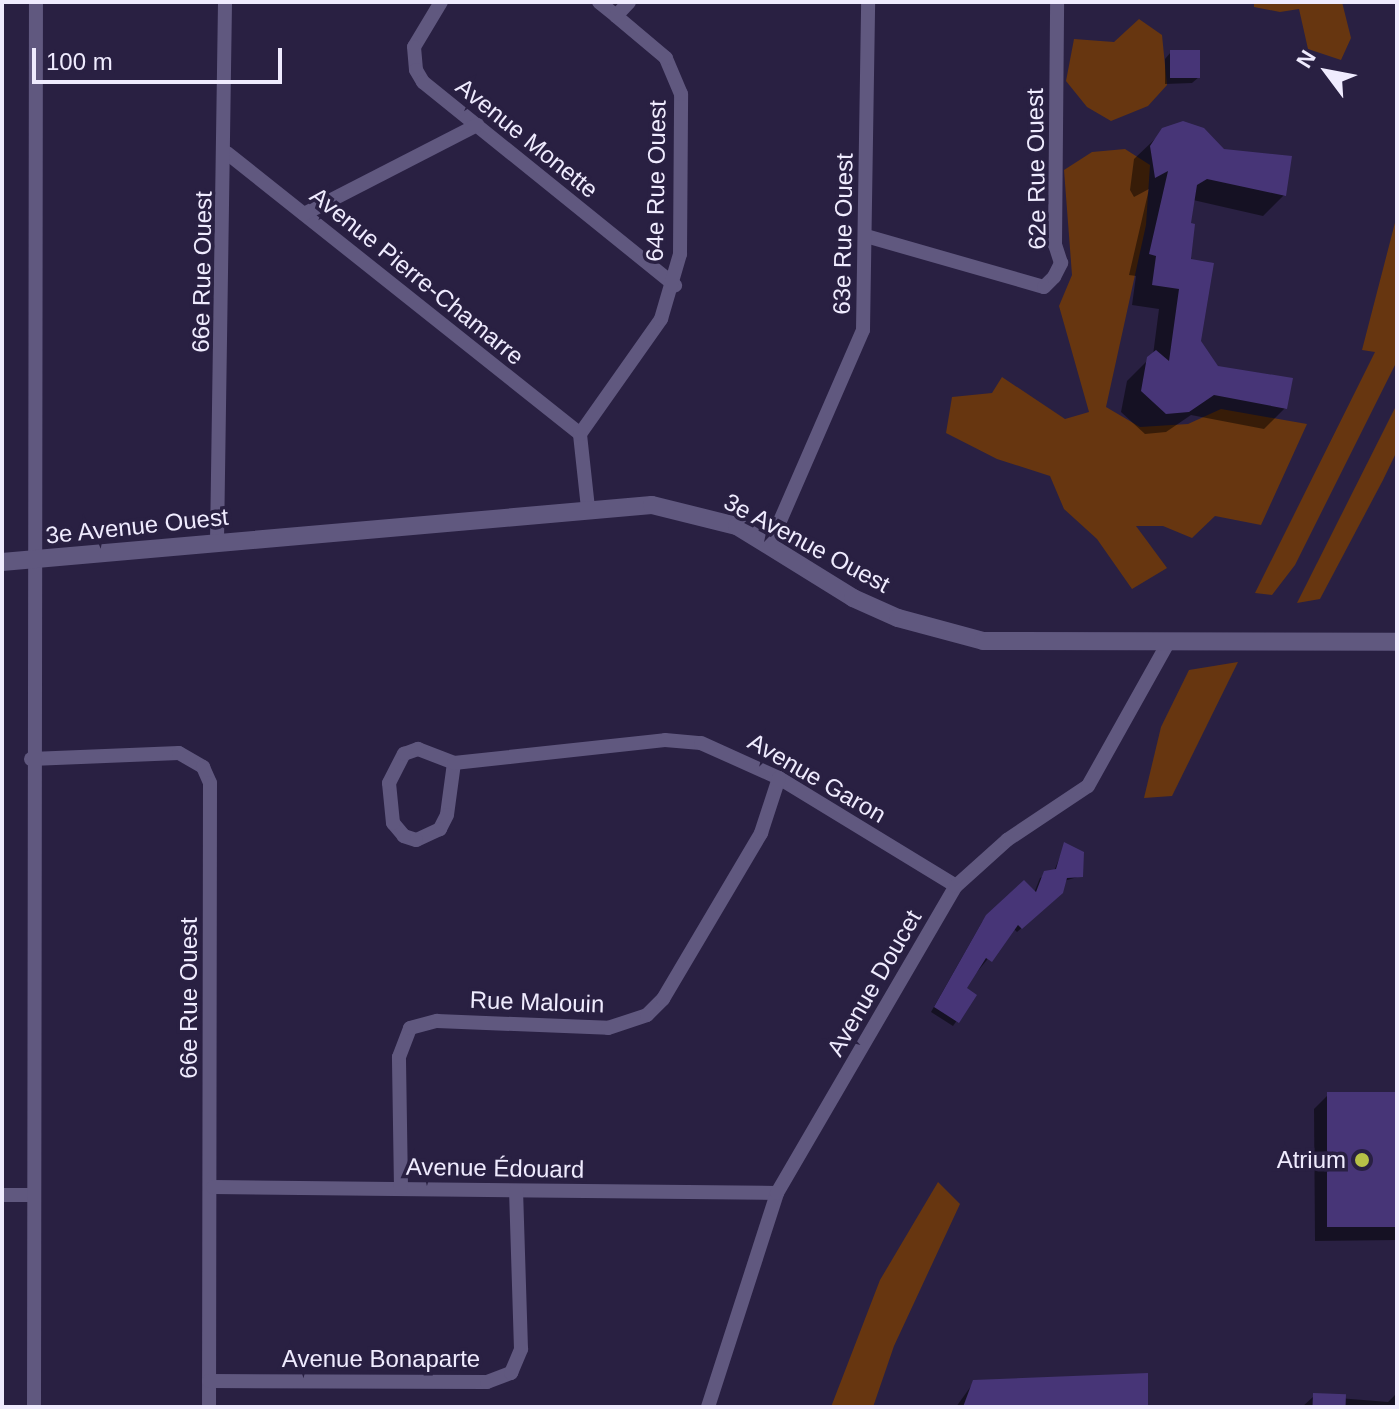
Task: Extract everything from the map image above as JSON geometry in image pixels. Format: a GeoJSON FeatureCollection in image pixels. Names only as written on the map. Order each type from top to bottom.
{"type":"FeatureCollection","features":[{"type":"Feature","properties":{"kind":"street"},"geometry":{"type":"LineString","coordinates":[[34,1407],[31,759],[36,2]]}},
{"type":"Feature","properties":{"kind":"street","name":"66e Rue Ouest"},"geometry":{"type":"LineString","coordinates":[[217,542],[227,153],[225,2]]}},
{"type":"Feature","properties":{"kind":"street","name":"Avenue Monette"},"geometry":{"type":"LineString","coordinates":[[441,2],[417,34],[416,70],[477,125],[675,285]]}},
{"type":"Feature","properties":{"kind":"street"},"geometry":{"type":"LineString","coordinates":[[599,2],[616,16],[629,2]]}},
{"type":"Feature","properties":{"kind":"street","name":"63e Rue Ouest"},"geometry":{"type":"LineString","coordinates":[[770,544],[863,330],[868,2]]}},
{"type":"Feature","properties":{"kind":"street","name":"62e Rue Ouest"},"geometry":{"type":"LineString","coordinates":[[866,236],[1044,287],[1054,277],[1061,263],[1055,245],[1057,2]]}},
{"type":"Feature","properties":{"kind":"street","name":"64e Rue Ouest"},"geometry":{"type":"LineString","coordinates":[[580,434],[661,319],[675,285],[680,254],[681,94],[666,58],[616,16]]}},
{"type":"Feature","properties":{"kind":"street"},"geometry":{"type":"LineString","coordinates":[[304,214],[477,125]]}},
{"type":"Feature","properties":{"kind":"street","name":"Avenue Pierre-Chamarre"},"geometry":{"type":"LineString","coordinates":[[227,153],[580,434]]}},
{"type":"Feature","properties":{"kind":"street"},"geometry":{"type":"LineString","coordinates":[[580,434],[588,508]]}},
{"type":"Feature","properties":{"kind":"street","name":"3e Avenue Ouest"},"geometry":{"type":"LineString","coordinates":[[2,562],[588,508],[652,505],[703,514],[770,544],[853,598],[941,632],[1008,642],[1397,642]]}},
{"type":"Feature","properties":{"kind":"street","name":"Avenue Doucet"},"geometry":{"type":"LineString","coordinates":[[708,1407],[777,1193],[956,886],[1007,840],[1088,786],[1168,643]]}},
{"type":"Feature","properties":{"kind":"street","name":"Avenue Garon"},"geometry":{"type":"LineString","coordinates":[[454,763],[447,815],[440,829],[416,840],[404,836],[393,823],[389,803],[395,767],[418,749],[454,763],[665,740],[701,743],[779,778],[956,886]]}},
{"type":"Feature","properties":{"kind":"street","name":"66e Rue Ouest"},"geometry":{"type":"LineString","coordinates":[[31,759],[179,753],[203,767],[210,783],[213,1187],[209,1407]]}},
{"type":"Feature","properties":{"kind":"street","name":"Rue Malouin"},"geometry":{"type":"LineString","coordinates":[[401,1188],[399,1057],[410,1028],[437,1021],[608,1028],[647,1015],[663,999],[761,833],[779,778]]}},
{"type":"Feature","properties":{"kind":"street","name":"Avenue Édouard"},"geometry":{"type":"LineString","coordinates":[[213,1187],[777,1193]]}},
{"type":"Feature","properties":{"kind":"street","name":"Avenue Bonaparte"},"geometry":{"type":"LineString","coordinates":[[209,1381],[487,1382],[511,1373],[521,1349],[516,1191]]}},
{"type":"Feature","properties":{"kind":"street"},"geometry":{"type":"LineString","coordinates":[[2,1195],[32,1195]]}},
{"type":"Feature","properties":{"kind":"shaded area"},"geometry":{"type":"Polygon","coordinates":[[[1254,2],[1342,2],[1351,38],[1341,60],[1308,49],[1299,9],[1280,12],[1254,7],[1254,2]]]}},
{"type":"Feature","properties":{"kind":"shaded area"},"geometry":{"type":"Polygon","coordinates":[[[1139,19],[1162,35],[1167,85],[1148,106],[1111,121],[1087,107],[1066,81],[1074,39],[1114,42],[1139,19]]]}},
{"type":"Feature","properties":{"kind":"shaded area"},"geometry":{"type":"Polygon","coordinates":[[[1125,149],[1150,165],[1146,225],[1106,407],[1140,427],[1188,424],[1221,409],[1307,424],[1261,525],[1215,516],[1192,538],[1163,526],[1136,526],[1167,568],[1132,589],[1097,539],[1064,509],[1050,476],[997,459],[946,433],[952,397],[992,393],[1002,377],[1065,419],[1089,412],[1059,306],[1072,275],[1064,170],[1092,152],[1125,149]]]}},
{"type":"Feature","properties":{"kind":"shaded area"},"geometry":{"type":"Polygon","coordinates":[[[1397,215],[1397,361],[1295,565],[1272,595],[1255,593],[1375,352],[1362,350],[1397,215]]]}},
{"type":"Feature","properties":{"kind":"shaded area"},"geometry":{"type":"Polygon","coordinates":[[[1397,404],[1397,451],[1383,480],[1320,599],[1297,603],[1397,404]]]}},
{"type":"Feature","properties":{"kind":"shaded area"},"geometry":{"type":"Polygon","coordinates":[[[1238,662],[1172,796],[1144,798],[1161,727],[1189,670],[1238,662]]]}},
{"type":"Feature","properties":{"kind":"shaded area"},"geometry":{"type":"Polygon","coordinates":[[[938,1182],[960,1204],[894,1346],[873,1407],[831,1407],[880,1280],[938,1182]]]}},
{"type":"Feature","properties":{"kind":"building"},"geometry":{"type":"Polygon","coordinates":[[[1170,50],[1200,50],[1200,78],[1170,78],[1170,50]]]}},
{"type":"Feature","properties":{"kind":"building"},"geometry":{"type":"Polygon","coordinates":[[[1183,121],[1204,128],[1224,149],[1292,156],[1286,196],[1207,179],[1197,185],[1191,223],[1195,224],[1191,259],[1214,263],[1201,341],[1218,366],[1293,378],[1287,409],[1214,395],[1189,412],[1166,414],[1141,391],[1147,357],[1156,350],[1169,361],[1179,289],[1152,285],[1156,256],[1149,254],[1168,171],[1155,178],[1150,146],[1162,128],[1183,121]]]}},
{"type":"Feature","properties":{"kind":"building"},"geometry":{"type":"Polygon","coordinates":[[[1064,842],[1084,852],[1083,877],[1067,878],[1063,893],[1022,929],[1018,925],[992,962],[986,958],[967,988],[977,995],[959,1023],[934,1007],[986,915],[1024,880],[1036,892],[1044,871],[1056,869],[1064,842]]]}},
{"type":"Feature","properties":{"kind":"building","name":"Atrium"},"geometry":{"type":"Polygon","coordinates":[[[1327,1092],[1397,1092],[1397,1227],[1327,1227],[1327,1092]]]}},
{"type":"Feature","properties":{"kind":"building"},"geometry":{"type":"Polygon","coordinates":[[[1148,1373],[1148,1407],[963,1407],[973,1380],[1148,1373]]]}},
{"type":"Feature","properties":{"kind":"building"},"geometry":{"type":"Polygon","coordinates":[[[1313,1393],[1346,1394],[1346,1407],[1313,1407],[1313,1393]]]}},
{"type":"Feature","properties":{"kind":"place","name":"Atrium"},"geometry":{"type":"Point","coordinates":[1362,1160]}}]}
